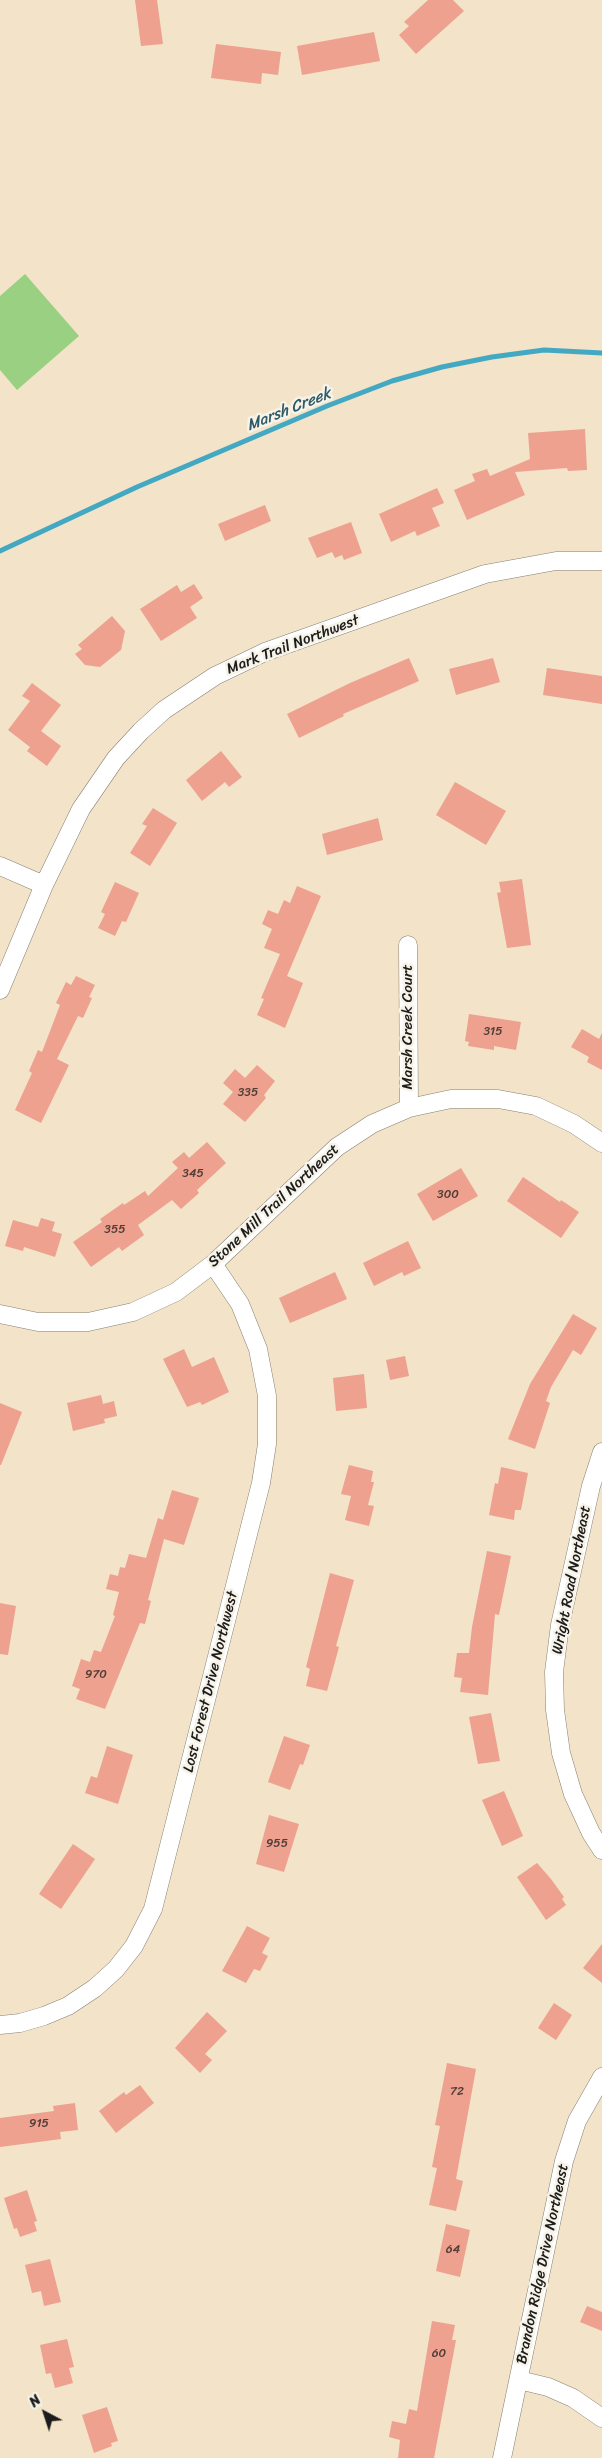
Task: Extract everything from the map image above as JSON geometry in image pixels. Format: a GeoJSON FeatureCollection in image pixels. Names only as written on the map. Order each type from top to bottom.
{"type":"FeatureCollection","features":[{"type":"Feature","properties":{"kind":"street","name":"Mark Trail Northwest"},"geometry":{"type":"LineString","coordinates":[[0,990],[44,885],[81,809],[116,758],[164,710],[215,676],[265,652],[485,574],[556,561],[602,561]]}},
{"type":"Feature","properties":{"kind":"street"},"geometry":{"type":"LineString","coordinates":[[0,866],[44,885]]}},
{"type":"Feature","properties":{"kind":"street","name":"Marsh Creek Court"},"geometry":{"type":"LineString","coordinates":[[408,945],[409,1108]]}},
{"type":"Feature","properties":{"kind":"street","name":"Stone Mill Trail Northeast"},"geometry":{"type":"LineString","coordinates":[[0,1314],[38,1322],[88,1322],[133,1312],[176,1292],[213,1264],[337,1147],[372,1124],[409,1108],[451,1099],[498,1099],[536,1106],[574,1124],[602,1142]]}},
{"type":"Feature","properties":{"kind":"street","name":"Lost Forest Drive Northwest"},"geometry":{"type":"LineString","coordinates":[[0,2025],[20,2023],[44,2016],[68,2006],[95,1988],[116,1969],[134,1946],[153,1909],[261,1483],[267,1444],[267,1396],[258,1349],[240,1304],[213,1264]]}},
{"type":"Feature","properties":{"kind":"street","name":"Wright Road Northeast"},"geometry":{"type":"LineString","coordinates":[[602,1452],[591,1486],[562,1615],[554,1672],[555,1710],[561,1752],[573,1794],[591,1833],[602,1850]]}},
{"type":"Feature","properties":{"kind":"street","name":"Brandon Ridge Drive Northeast"},"geometry":{"type":"LineString","coordinates":[[502,2458],[564,2161],[577,2121],[602,2077]]}},
{"type":"Feature","properties":{"kind":"street"},"geometry":{"type":"LineString","coordinates":[[519,2380],[548,2387],[573,2398],[602,2418]]}},
{"type":"Feature","properties":{"kind":"green space"},"geometry":{"type":"Polygon","coordinates":[[[25,274],[79,336],[17,390],[0,370],[0,296],[25,274]]]}},
{"type":"Feature","properties":{"kind":"building"},"geometry":{"type":"Polygon","coordinates":[[[135,0],[157,0],[163,44],[141,46],[135,0]]]}},
{"type":"Feature","properties":{"kind":"building"},"geometry":{"type":"Polygon","coordinates":[[[428,0],[453,0],[464,11],[416,54],[399,35],[409,26],[404,22],[428,0]]]}},
{"type":"Feature","properties":{"kind":"building"},"geometry":{"type":"Polygon","coordinates":[[[374,32],[380,61],[302,75],[297,46],[374,32]]]}},
{"type":"Feature","properties":{"kind":"building"},"geometry":{"type":"Polygon","coordinates":[[[216,44],[281,52],[278,75],[262,73],[261,84],[211,78],[216,44]]]}},
{"type":"Feature","properties":{"kind":"building"},"geometry":{"type":"Polygon","coordinates":[[[585,429],[587,470],[568,471],[567,468],[515,472],[525,495],[467,520],[454,490],[475,481],[472,474],[487,469],[490,476],[530,459],[528,433],[585,429]]]}},
{"type":"Feature","properties":{"kind":"building"},"geometry":{"type":"Polygon","coordinates":[[[437,488],[444,503],[432,508],[440,526],[417,536],[415,531],[391,542],[379,514],[437,488]]]}},
{"type":"Feature","properties":{"kind":"building"},"geometry":{"type":"Polygon","coordinates":[[[265,505],[271,521],[225,541],[218,524],[265,505]]]}},
{"type":"Feature","properties":{"kind":"building"},"geometry":{"type":"Polygon","coordinates":[[[351,522],[362,553],[344,560],[342,555],[335,558],[332,552],[317,558],[308,538],[351,522]]]}},
{"type":"Feature","properties":{"kind":"building"},"geometry":{"type":"Polygon","coordinates":[[[194,584],[203,598],[190,607],[197,618],[161,641],[140,609],[177,585],[181,592],[194,584]]]}},
{"type":"Feature","properties":{"kind":"building"},"geometry":{"type":"Polygon","coordinates":[[[112,616],[125,631],[121,650],[100,667],[85,665],[75,654],[82,649],[78,645],[112,616]]]}},
{"type":"Feature","properties":{"kind":"building"},"geometry":{"type":"Polygon","coordinates":[[[409,658],[419,681],[343,714],[344,716],[299,738],[287,714],[350,683],[409,658]]]}},
{"type":"Feature","properties":{"kind":"building"},"geometry":{"type":"Polygon","coordinates":[[[493,658],[500,682],[456,695],[449,669],[493,658]]]}},
{"type":"Feature","properties":{"kind":"building"},"geometry":{"type":"Polygon","coordinates":[[[547,668],[602,676],[602,704],[543,695],[547,668]]]}},
{"type":"Feature","properties":{"kind":"building"},"geometry":{"type":"Polygon","coordinates":[[[32,683],[61,705],[41,731],[61,746],[47,766],[27,751],[30,747],[8,730],[30,701],[22,696],[32,683]]]}},
{"type":"Feature","properties":{"kind":"building"},"geometry":{"type":"Polygon","coordinates":[[[221,751],[242,777],[229,787],[225,782],[202,801],[186,780],[221,751]]]}},
{"type":"Feature","properties":{"kind":"building"},"geometry":{"type":"Polygon","coordinates":[[[455,782],[506,811],[486,845],[436,815],[455,782]]]}},
{"type":"Feature","properties":{"kind":"building"},"geometry":{"type":"Polygon","coordinates":[[[153,808],[177,823],[150,866],[130,853],[147,826],[142,824],[153,808]]]}},
{"type":"Feature","properties":{"kind":"building"},"geometry":{"type":"Polygon","coordinates":[[[378,818],[383,840],[327,855],[322,834],[378,818]]]}},
{"type":"Feature","properties":{"kind":"building"},"geometry":{"type":"Polygon","coordinates":[[[522,879],[531,945],[507,948],[497,893],[501,892],[499,882],[522,879]]]}},
{"type":"Feature","properties":{"kind":"building"},"geometry":{"type":"Polygon","coordinates":[[[115,882],[139,893],[126,922],[122,921],[115,936],[98,928],[105,914],[101,912],[115,882]]]}},
{"type":"Feature","properties":{"kind":"building"},"geometry":{"type":"Polygon","coordinates":[[[297,886],[321,896],[287,976],[303,983],[285,1028],[257,1015],[264,999],[261,998],[280,954],[264,948],[272,929],[262,924],[268,910],[278,914],[284,900],[290,903],[297,886]]]}},
{"type":"Feature","properties":{"kind":"building"},"geometry":{"type":"Polygon","coordinates":[[[76,976],[95,985],[89,997],[92,998],[83,1018],[78,1016],[57,1059],[69,1065],[41,1123],[15,1110],[32,1073],[29,1071],[38,1050],[42,1052],[60,1005],[56,1003],[66,982],[71,985],[76,976]]]}},
{"type":"Feature","properties":{"kind":"building"},"geometry":{"type":"Polygon","coordinates":[[[469,1014],[521,1022],[516,1050],[494,1046],[494,1050],[468,1046],[469,1042],[465,1041],[469,1014]]]}},
{"type":"Feature","properties":{"kind":"building"},"geometry":{"type":"Polygon","coordinates":[[[582,1029],[599,1039],[602,1033],[602,1070],[587,1062],[589,1057],[571,1047],[582,1029]]]}},
{"type":"Feature","properties":{"kind":"building"},"geometry":{"type":"Polygon","coordinates":[[[257,1065],[275,1081],[264,1095],[266,1098],[245,1122],[223,1104],[233,1092],[223,1083],[235,1069],[245,1078],[257,1065]]]}},
{"type":"Feature","properties":{"kind":"building"},"geometry":{"type":"Polygon","coordinates":[[[207,1142],[226,1163],[197,1190],[199,1193],[181,1209],[172,1200],[138,1225],[144,1235],[122,1251],[119,1247],[91,1267],[73,1242],[102,1222],[100,1219],[123,1203],[124,1205],[145,1191],[148,1196],[178,1168],[172,1162],[184,1152],[189,1158],[207,1142]]]}},
{"type":"Feature","properties":{"kind":"building"},"geometry":{"type":"Polygon","coordinates":[[[461,1168],[478,1196],[433,1221],[417,1194],[461,1168]]]}},
{"type":"Feature","properties":{"kind":"building"},"geometry":{"type":"Polygon","coordinates":[[[523,1177],[560,1202],[561,1200],[579,1212],[561,1238],[507,1201],[523,1177]]]}},
{"type":"Feature","properties":{"kind":"building"},"geometry":{"type":"Polygon","coordinates":[[[41,1218],[55,1222],[52,1231],[62,1234],[55,1257],[24,1247],[23,1251],[5,1246],[13,1220],[38,1227],[41,1218]]]}},
{"type":"Feature","properties":{"kind":"building"},"geometry":{"type":"Polygon","coordinates":[[[408,1241],[421,1268],[404,1276],[402,1272],[374,1286],[363,1263],[408,1241]]]}},
{"type":"Feature","properties":{"kind":"building"},"geometry":{"type":"Polygon","coordinates":[[[335,1272],[347,1299],[290,1323],[279,1298],[335,1272]]]}},
{"type":"Feature","properties":{"kind":"building"},"geometry":{"type":"Polygon","coordinates":[[[573,1314],[597,1328],[581,1355],[573,1350],[551,1387],[546,1401],[550,1403],[535,1449],[508,1439],[530,1384],[573,1314]]]}},
{"type":"Feature","properties":{"kind":"building"},"geometry":{"type":"Polygon","coordinates":[[[184,1349],[192,1367],[214,1357],[229,1392],[202,1405],[200,1402],[187,1407],[163,1359],[184,1349]]]}},
{"type":"Feature","properties":{"kind":"building"},"geometry":{"type":"Polygon","coordinates":[[[405,1356],[409,1376],[390,1380],[386,1360],[405,1356]]]}},
{"type":"Feature","properties":{"kind":"building"},"geometry":{"type":"Polygon","coordinates":[[[364,1374],[367,1408],[336,1411],[333,1378],[364,1374]]]}},
{"type":"Feature","properties":{"kind":"building"},"geometry":{"type":"Polygon","coordinates":[[[101,1395],[103,1404],[114,1401],[117,1416],[104,1419],[105,1423],[73,1431],[67,1403],[101,1395]]]}},
{"type":"Feature","properties":{"kind":"building"},"geometry":{"type":"Polygon","coordinates":[[[0,1403],[22,1412],[1,1465],[0,1465],[0,1403]]]}},
{"type":"Feature","properties":{"kind":"building"},"geometry":{"type":"Polygon","coordinates":[[[349,1465],[373,1471],[371,1482],[374,1482],[368,1505],[374,1506],[369,1526],[345,1520],[351,1496],[341,1494],[349,1465]]]}},
{"type":"Feature","properties":{"kind":"building"},"geometry":{"type":"Polygon","coordinates":[[[501,1467],[528,1473],[521,1510],[515,1510],[514,1520],[489,1515],[495,1483],[498,1484],[501,1467]]]}},
{"type":"Feature","properties":{"kind":"building"},"geometry":{"type":"Polygon","coordinates":[[[172,1490],[199,1498],[184,1545],[164,1539],[148,1600],[151,1601],[145,1624],[140,1623],[105,1709],[76,1699],[80,1689],[72,1686],[81,1659],[90,1662],[94,1650],[101,1652],[115,1616],[113,1615],[119,1592],[106,1589],[110,1574],[118,1576],[120,1567],[125,1568],[129,1554],[146,1558],[158,1518],[163,1520],[172,1490]]]}},
{"type":"Feature","properties":{"kind":"building"},"geometry":{"type":"Polygon","coordinates":[[[487,1551],[511,1556],[499,1615],[495,1614],[488,1695],[460,1692],[462,1678],[454,1677],[457,1653],[469,1653],[472,1627],[487,1551]]]}},
{"type":"Feature","properties":{"kind":"building"},"geometry":{"type":"Polygon","coordinates":[[[330,1573],[354,1580],[336,1646],[339,1647],[327,1691],[306,1686],[310,1669],[306,1667],[330,1573]]]}},
{"type":"Feature","properties":{"kind":"building"},"geometry":{"type":"Polygon","coordinates":[[[0,1603],[16,1606],[8,1655],[0,1654],[0,1603]]]}},
{"type":"Feature","properties":{"kind":"building"},"geometry":{"type":"Polygon","coordinates":[[[491,1713],[500,1761],[478,1764],[469,1717],[491,1713]]]}},
{"type":"Feature","properties":{"kind":"building"},"geometry":{"type":"Polygon","coordinates":[[[284,1736],[310,1745],[303,1765],[300,1764],[290,1790],[268,1782],[284,1736]]]}},
{"type":"Feature","properties":{"kind":"building"},"geometry":{"type":"Polygon","coordinates":[[[107,1746],[133,1755],[118,1804],[85,1793],[91,1776],[97,1778],[107,1746]]]}},
{"type":"Feature","properties":{"kind":"building"},"geometry":{"type":"Polygon","coordinates":[[[504,1791],[523,1836],[502,1846],[482,1800],[504,1791]]]}},
{"type":"Feature","properties":{"kind":"building"},"geometry":{"type":"Polygon","coordinates":[[[269,1815],[299,1824],[284,1872],[256,1864],[269,1815]]]}},
{"type":"Feature","properties":{"kind":"building"},"geometry":{"type":"Polygon","coordinates":[[[73,1844],[95,1859],[61,1909],[39,1894],[73,1844]]]}},
{"type":"Feature","properties":{"kind":"building"},"geometry":{"type":"Polygon","coordinates":[[[537,1863],[564,1897],[562,1899],[566,1905],[546,1920],[517,1877],[537,1863]]]}},
{"type":"Feature","properties":{"kind":"building"},"geometry":{"type":"Polygon","coordinates":[[[247,1926],[270,1938],[262,1953],[268,1956],[260,1971],[254,1969],[246,1983],[222,1971],[247,1926]]]}},
{"type":"Feature","properties":{"kind":"building"},"geometry":{"type":"Polygon","coordinates":[[[602,1944],[602,1983],[583,1968],[602,1944]]]}},
{"type":"Feature","properties":{"kind":"building"},"geometry":{"type":"Polygon","coordinates":[[[554,2003],[572,2015],[556,2040],[538,2028],[554,2003]]]}},
{"type":"Feature","properties":{"kind":"building"},"geometry":{"type":"Polygon","coordinates":[[[207,2012],[227,2031],[205,2054],[212,2060],[200,2073],[175,2048],[207,2012]]]}},
{"type":"Feature","properties":{"kind":"building"},"geometry":{"type":"Polygon","coordinates":[[[447,2063],[476,2069],[456,2179],[463,2181],[456,2211],[429,2205],[437,2168],[432,2167],[440,2126],[435,2125],[447,2063]]]}},
{"type":"Feature","properties":{"kind":"building"},"geometry":{"type":"Polygon","coordinates":[[[140,2085],[154,2103],[116,2133],[99,2111],[124,2092],[126,2095],[140,2085]]]}},
{"type":"Feature","properties":{"kind":"building"},"geometry":{"type":"Polygon","coordinates":[[[75,2103],[78,2130],[60,2132],[61,2139],[0,2147],[0,2118],[54,2111],[53,2106],[75,2103]]]}},
{"type":"Feature","properties":{"kind":"building"},"geometry":{"type":"Polygon","coordinates":[[[27,2190],[37,2221],[34,2222],[37,2231],[20,2237],[17,2228],[14,2229],[4,2198],[27,2190]]]}},
{"type":"Feature","properties":{"kind":"building"},"geometry":{"type":"Polygon","coordinates":[[[446,2224],[470,2230],[460,2277],[436,2271],[446,2224]]]}},
{"type":"Feature","properties":{"kind":"building"},"geometry":{"type":"Polygon","coordinates":[[[50,2259],[61,2302],[44,2306],[41,2291],[32,2293],[25,2265],[50,2259]]]}},
{"type":"Feature","properties":{"kind":"building"},"geometry":{"type":"Polygon","coordinates":[[[587,2306],[602,2312],[602,2331],[580,2322],[587,2306]]]}},
{"type":"Feature","properties":{"kind":"building"},"geometry":{"type":"Polygon","coordinates":[[[432,2321],[455,2325],[452,2340],[456,2340],[434,2458],[398,2458],[400,2440],[389,2437],[392,2421],[406,2424],[409,2409],[417,2411],[432,2321]]]}},
{"type":"Feature","properties":{"kind":"building"},"geometry":{"type":"Polygon","coordinates":[[[67,2339],[74,2367],[69,2368],[73,2383],[55,2388],[51,2373],[46,2374],[40,2345],[67,2339]]]}},
{"type":"Feature","properties":{"kind":"building"},"geometry":{"type":"Polygon","coordinates":[[[107,2407],[118,2441],[111,2443],[112,2446],[94,2453],[82,2415],[107,2407]]]}},
{"type":"Feature","properties":{"kind":"waterway","name":"Marsh Creek"},"geometry":{"type":"LineString","coordinates":[[0,551],[137,487],[327,406],[392,381],[442,367],[492,357],[544,350],[602,353]]}}]}
